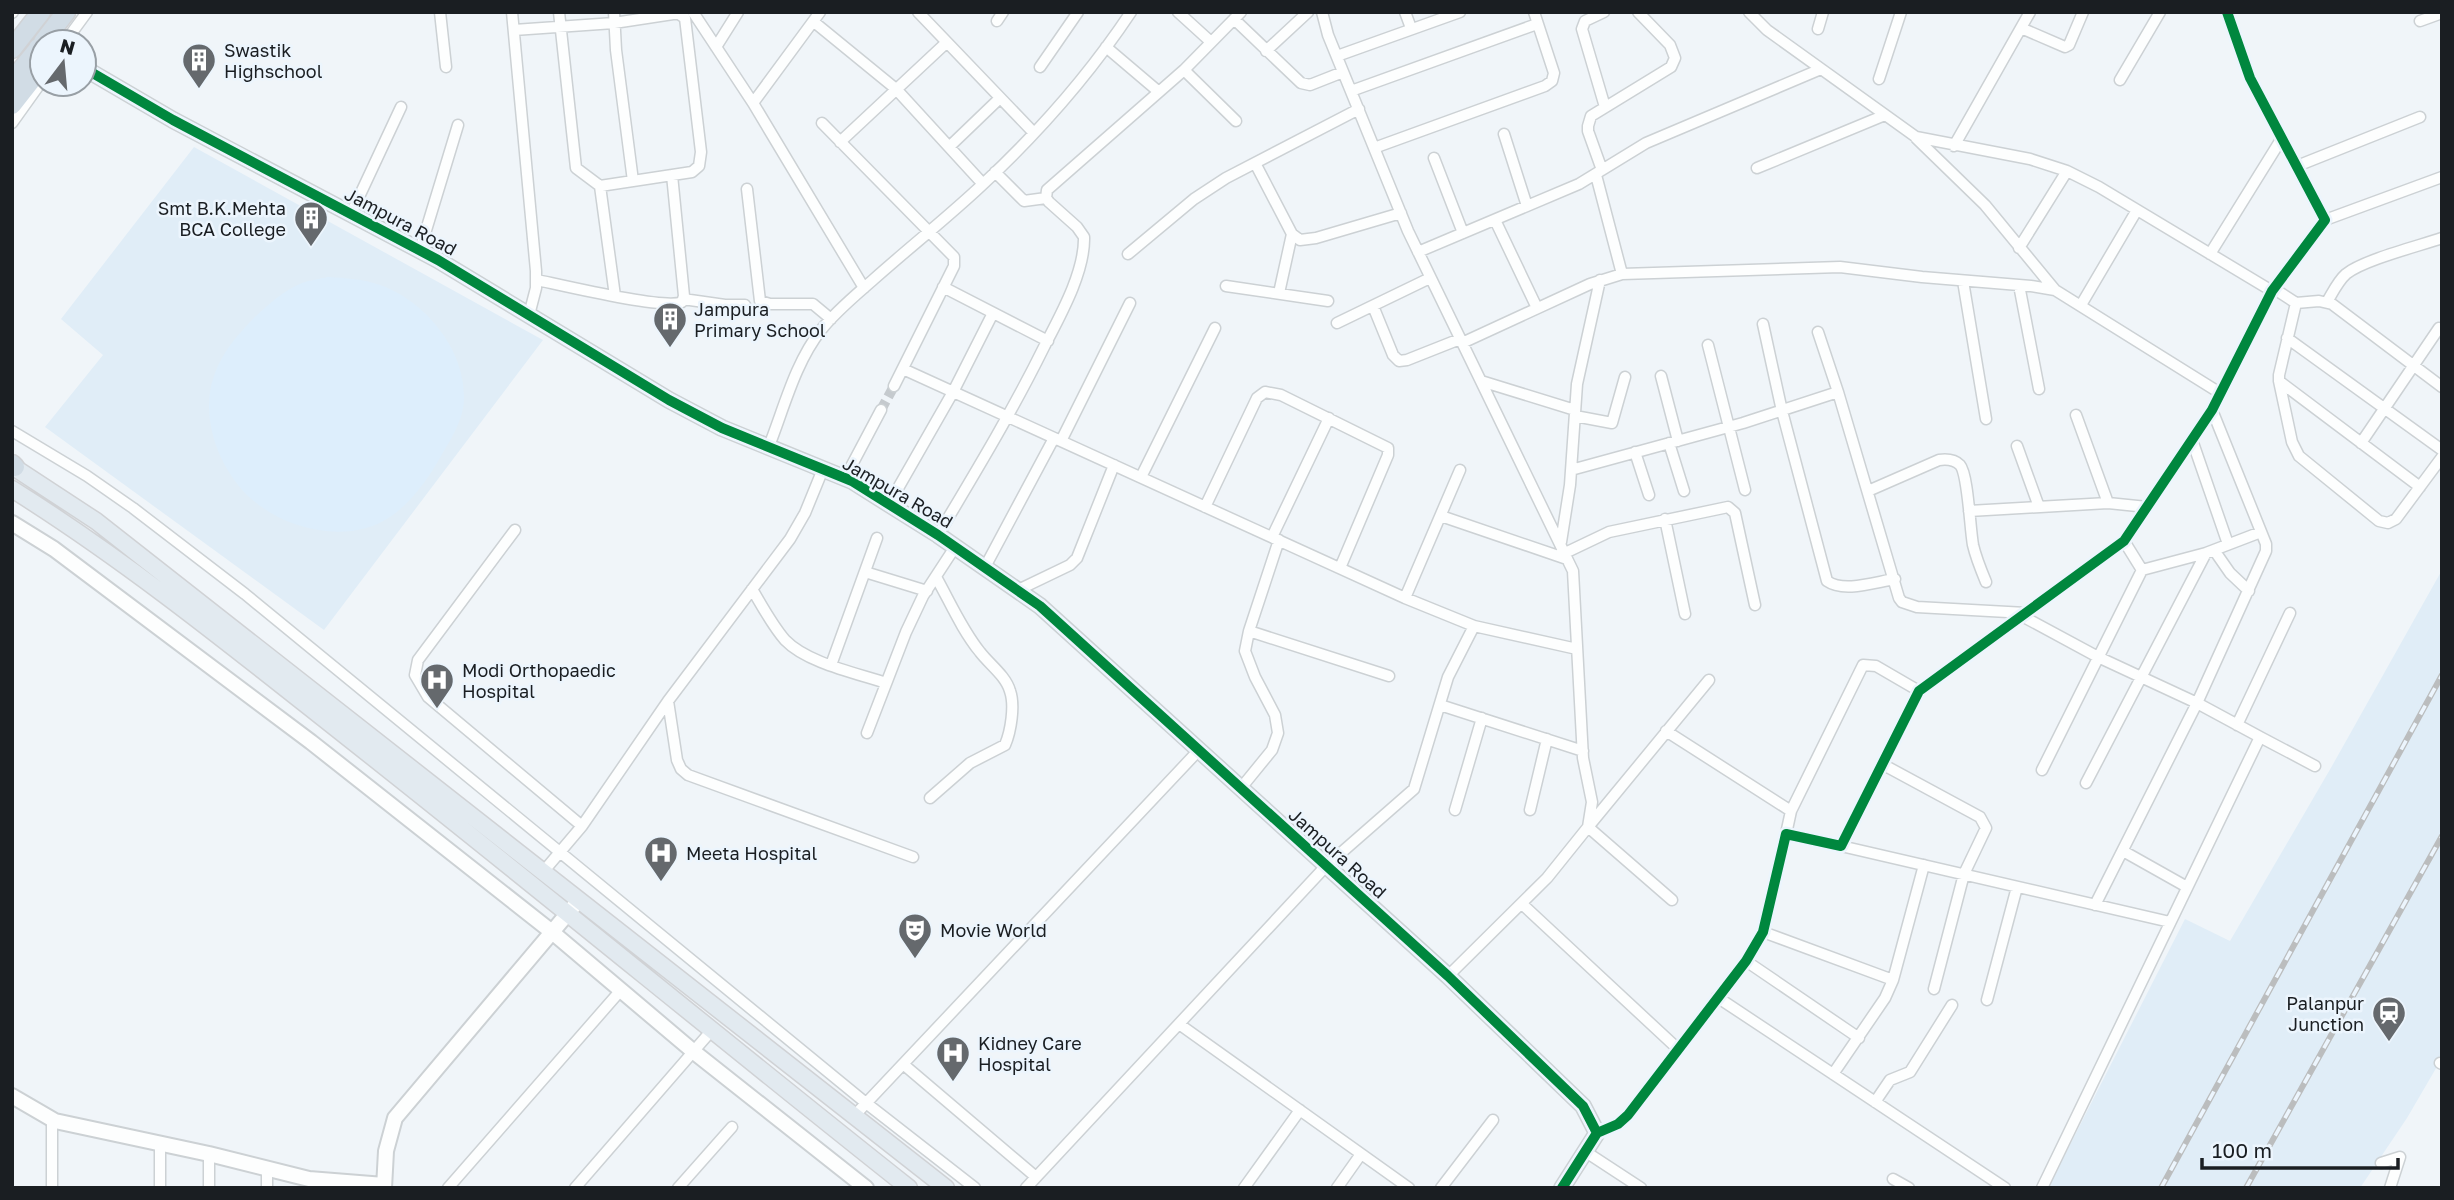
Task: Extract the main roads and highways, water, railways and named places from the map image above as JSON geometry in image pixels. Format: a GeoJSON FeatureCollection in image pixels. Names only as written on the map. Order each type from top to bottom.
{"type":"FeatureCollection","features":[{"type":"Feature","properties":{"kind":"highway"},"geometry":{"type":"LineString","coordinates":[[14,45],[41,12]]}},
{"type":"Feature","properties":{"kind":"highway"},"geometry":{"type":"LineString","coordinates":[[54,28],[66,12]]}},
{"type":"Feature","properties":{"kind":"highway"},"geometry":{"type":"LineString","coordinates":[[12,81],[28,61]]}},
{"type":"Feature","properties":{"kind":"highway"},"geometry":{"type":"LineString","coordinates":[[12,105],[28,85]]}},
{"type":"Feature","properties":{"kind":"main road"},"geometry":{"type":"LineString","coordinates":[[13,466],[96,521],[579,900],[860,1109],[917,1165],[946,1188]]}},
{"type":"Feature","properties":{"kind":"main road"},"geometry":{"type":"LineString","coordinates":[[12,489],[71,526],[141,577],[568,913],[909,1188]]}},
{"type":"Feature","properties":{"kind":"tunnel"},"geometry":{"type":"LineString","coordinates":[[881,410],[894,386]]}},
{"type":"Feature","properties":{"kind":"railway"},"geometry":{"type":"LineString","coordinates":[[2161,1188],[2442,675]]}},
{"type":"Feature","properties":{"kind":"railway"},"geometry":{"type":"LineString","coordinates":[[2246,1188],[2442,836]]}},
{"type":"Feature","properties":{"kind":"place","name":"Swastik Highschool"},"geometry":{"type":"Point","coordinates":[199,90]}},
{"type":"Feature","properties":{"kind":"place","name":"Smt B.K.Mehta BCA College"},"geometry":{"type":"Point","coordinates":[311,248]}},
{"type":"Feature","properties":{"kind":"place","name":"Jampura Primary School"},"geometry":{"type":"Point","coordinates":[670,349]}},
{"type":"Feature","properties":{"kind":"place","name":"Modi Orthopaedic Hospital"},"geometry":{"type":"Point","coordinates":[437,710]}},
{"type":"Feature","properties":{"kind":"place","name":"Meeta Hospital"},"geometry":{"type":"Point","coordinates":[661,883]}},
{"type":"Feature","properties":{"kind":"place","name":"Movie World"},"geometry":{"type":"Point","coordinates":[915,960]}},
{"type":"Feature","properties":{"kind":"place","name":"Palanpur Junction"},"geometry":{"type":"Point","coordinates":[2389,1043]}},
{"type":"Feature","properties":{"kind":"place","name":"Kidney Care Hospital"},"geometry":{"type":"Point","coordinates":[953,1083]}}]}
